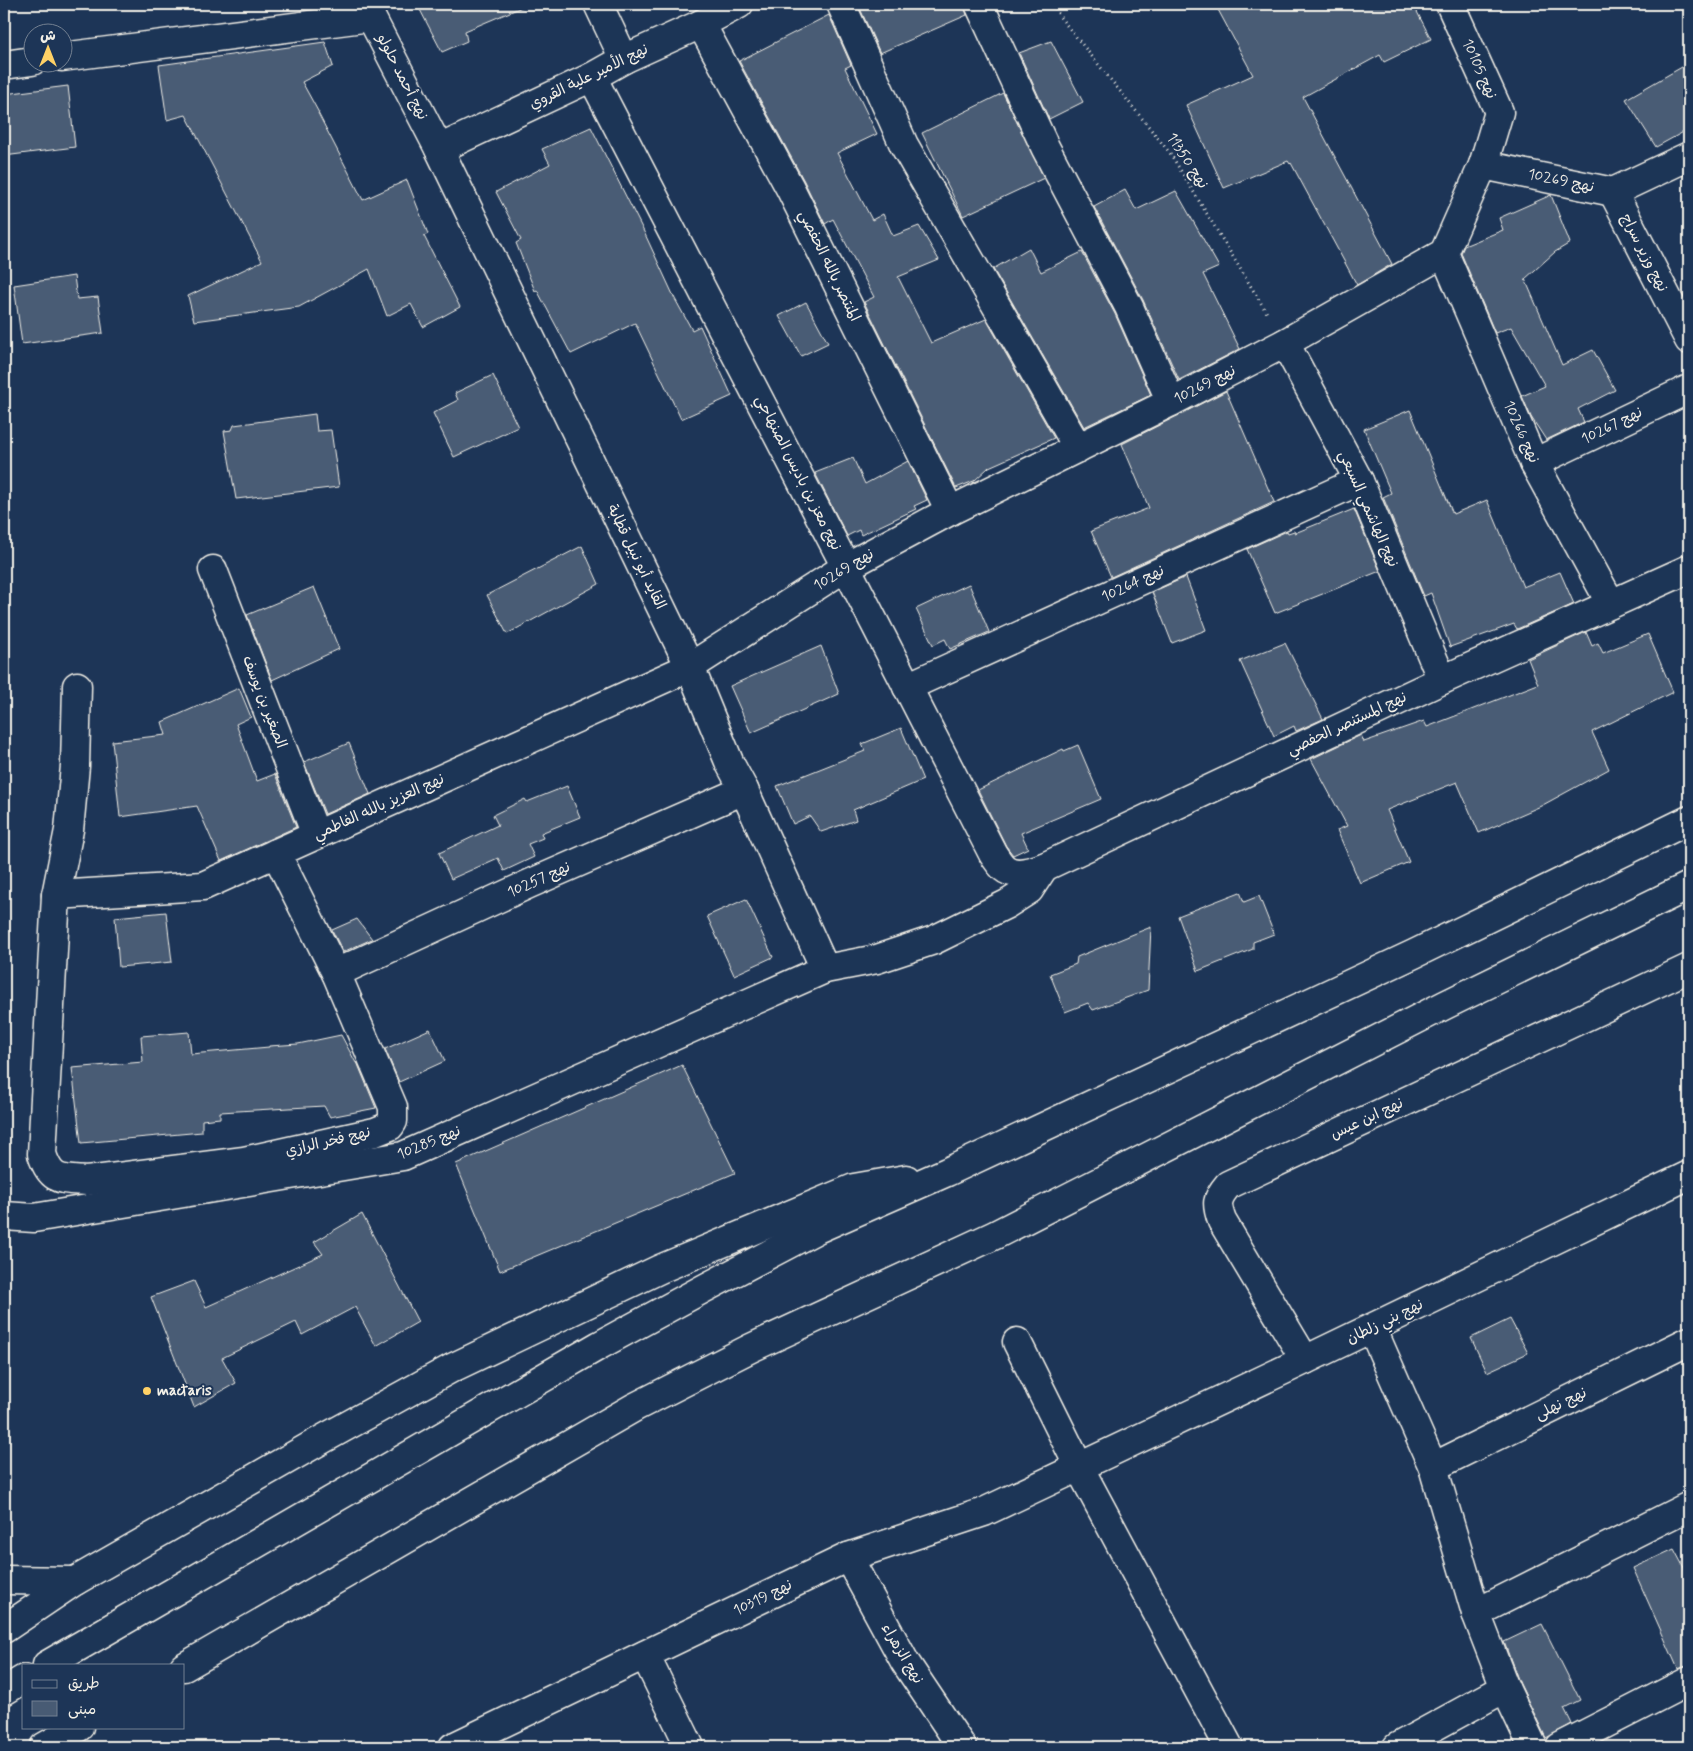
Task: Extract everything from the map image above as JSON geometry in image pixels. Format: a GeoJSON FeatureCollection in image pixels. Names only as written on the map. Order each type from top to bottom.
{"type":"FeatureCollection","features":[{"type":"Feature","properties":{"kind":"main road"},"geometry":{"type":"LineString","coordinates":[[598,4],[624,59]]}},
{"type":"Feature","properties":{"kind":"main road","name":"نهج الأمير علية القروي"},"geometry":{"type":"LineString","coordinates":[[439,149],[592,77],[624,59],[702,24],[739,4]]}},
{"type":"Feature","properties":{"kind":"main road"},"geometry":{"type":"LineString","coordinates":[[840,4],[904,145],[1078,448]]}},
{"type":"Feature","properties":{"kind":"main road"},"geometry":{"type":"LineString","coordinates":[[980,4],[1045,147],[1129,307],[1171,402]]}},
{"type":"Feature","properties":{"kind":"main road","name":"نهج 10105"},"geometry":{"type":"LineString","coordinates":[[1450,4],[1498,112],[1482,164]]}},
{"type":"Feature","properties":{"kind":"main road"},"geometry":{"type":"LineString","coordinates":[[72,56],[370,10]]}},
{"type":"Feature","properties":{"kind":"main road","name":"نهج أحمد حلولو"},"geometry":{"type":"LineString","coordinates":[[370,10],[439,149]]}},
{"type":"Feature","properties":{"kind":"main road","name":"المنتصر بالله الحفصي"},"geometry":{"type":"LineString","coordinates":[[702,24],[790,188],[950,511]]}},
{"type":"Feature","properties":{"kind":"main road"},"geometry":{"type":"LineString","coordinates":[[4,65],[22,62]]}},
{"type":"Feature","properties":{"kind":"main road","name":"نهج معز بن باديس الصنهاجي"},"geometry":{"type":"LineString","coordinates":[[592,77],[993,854],[1004,869]]}},
{"type":"Feature","properties":{"kind":"main road","name":"القايد أبو نبيل قطابة"},"geometry":{"type":"LineString","coordinates":[[439,149],[690,667],[730,764],[744,790],[825,969]]}},
{"type":"Feature","properties":{"kind":"main road","name":"نهج 10269"},"geometry":{"type":"LineString","coordinates":[[1482,164],[1613,192],[1689,156]]}},
{"type":"Feature","properties":{"kind":"main road"},"geometry":{"type":"LineString","coordinates":[[1444,253],[1482,164]]}},
{"type":"Feature","properties":{"kind":"main road","name":"نهج وزير سراج"},"geometry":{"type":"LineString","coordinates":[[1613,192],[1689,340]]}},
{"type":"Feature","properties":{"kind":"main road","name":"نهج 10269"},"geometry":{"type":"LineString","coordinates":[[690,667],[846,567],[950,511],[1171,402],[1285,343],[1444,253]]}},
{"type":"Feature","properties":{"kind":"main road","name":"نهج 10266"},"geometry":{"type":"LineString","coordinates":[[1444,253],[1534,463],[1611,604]]}},
{"type":"Feature","properties":{"kind":"main road","name":"نهج الهاشمي السبعي"},"geometry":{"type":"LineString","coordinates":[[1285,343],[1359,481],[1442,680]]}},
{"type":"Feature","properties":{"kind":"main road","name":"نهج 10267"},"geometry":{"type":"LineString","coordinates":[[1534,463],[1689,389]]}},
{"type":"Feature","properties":{"kind":"main road","name":"نهج 10264"},"geometry":{"type":"LineString","coordinates":[[907,687],[1359,481]]}},
{"type":"Feature","properties":{"kind":"main road","name":"نهج المستنصر الحفصي"},"geometry":{"type":"LineString","coordinates":[[1004,869],[1018,872],[1032,871],[1044,867],[1442,680],[1689,569]]}},
{"type":"Feature","properties":{"kind":"main road","name":"الصغير بن يوسف"},"geometry":{"type":"LineString","coordinates":[[213,570],[316,835]]}},
{"type":"Feature","properties":{"kind":"main road","name":"نهج العزيز بالله الفاطمي"},"geometry":{"type":"LineString","coordinates":[[56,895],[203,886],[690,667]]}},
{"type":"Feature","properties":{"kind":"main road"},"geometry":{"type":"LineString","coordinates":[[56,895],[70,830],[78,686]]}},
{"type":"Feature","properties":{"kind":"main road","name":"نهج 10257"},"geometry":{"type":"LineString","coordinates":[[336,972],[529,884],[744,790]]}},
{"type":"Feature","properties":{"kind":"main road"},"geometry":{"type":"LineString","coordinates":[[49,1664],[600,1345],[702,1289],[817,1230],[947,1172],[1414,954],[1689,820]]}},
{"type":"Feature","properties":{"kind":"main road","name":"نهج فخر الرازي"},"geometry":{"type":"LineString","coordinates":[[56,895],[42,1154],[46,1166],[52,1175],[61,1179],[87,1181],[244,1161],[386,1129],[393,1121],[393,1107],[336,972],[276,853]]}},
{"type":"Feature","properties":{"kind":"main road","name":"نهج 10285"},"geometry":{"type":"LineString","coordinates":[[4,1216],[34,1218],[403,1156],[825,969],[877,959],[934,940],[1030,890],[1044,867]]}},
{"type":"Feature","properties":{"kind":"main road"},"geometry":{"type":"LineString","coordinates":[[185,1666],[635,1407],[751,1348],[995,1236],[1445,1005],[1689,886]]}},
{"type":"Feature","properties":{"kind":"main road","name":"نهج ابن عيس"},"geometry":{"type":"LineString","coordinates":[[1305,1360],[1222,1221],[1217,1206],[1220,1194],[1228,1185],[1689,968]]}},
{"type":"Feature","properties":{"kind":"main road"},"geometry":{"type":"LineString","coordinates":[[4,1630],[75,1581],[323,1439],[452,1368],[660,1269],[854,1188],[947,1172]]}},
{"type":"Feature","properties":{"kind":"main road","name":"نهج بني زلطان"},"geometry":{"type":"LineString","coordinates":[[1079,1467],[1689,1175]]}},
{"type":"Feature","properties":{"kind":"main road"},"geometry":{"type":"LineString","coordinates":[[1372,1328],[1433,1467],[1476,1613],[1505,1688],[1533,1747]]}},
{"type":"Feature","properties":{"kind":"main road","name":"نهج نهلى"},"geometry":{"type":"LineString","coordinates":[[1433,1467],[1689,1341]]}},
{"type":"Feature","properties":{"kind":"main road"},"geometry":{"type":"LineString","coordinates":[[1017,1342],[1079,1467],[1229,1747]]}},
{"type":"Feature","properties":{"kind":"main road","name":"نهج 10319"},"geometry":{"type":"LineString","coordinates":[[453,1747],[848,1558],[984,1512],[1079,1467]]}},
{"type":"Feature","properties":{"kind":"main road"},"geometry":{"type":"LineString","coordinates":[[1476,1613],[1689,1506]]}},
{"type":"Feature","properties":{"kind":"main road","name":"نهج الزهراء"},"geometry":{"type":"LineString","coordinates":[[848,1558],[905,1662],[958,1746]]}},
{"type":"Feature","properties":{"kind":"main road"},"geometry":{"type":"LineString","coordinates":[[4,1580],[75,1581]]}},
{"type":"Feature","properties":{"kind":"main road"},"geometry":{"type":"LineString","coordinates":[[645,1655],[690,1747]]}},
{"type":"Feature","properties":{"kind":"main road"},"geometry":{"type":"LineString","coordinates":[[4,1691],[22,1680]]}},
{"type":"Feature","properties":{"kind":"main road"},"geometry":{"type":"LineString","coordinates":[[1560,1747],[1689,1681]]}},
{"type":"Feature","properties":{"kind":"main road"},"geometry":{"type":"LineString","coordinates":[[1397,1747],[1505,1688]]}},
{"type":"Feature","properties":{"kind":"main road"},"geometry":{"type":"LineString","coordinates":[[44,1747],[77,1728]]}},
{"type":"Feature","properties":{"kind":"path","name":"نهج 11350"},"geometry":{"type":"LineString","coordinates":[[1053,4],[1060,17],[1170,153],[1285,343]]}},
{"type":"Feature","properties":{"kind":"building"},"geometry":{"type":"Polygon","coordinates":[[[417,4],[529,4],[465,31],[467,41],[442,52],[417,4]]]}},
{"type":"Feature","properties":{"kind":"building"},"geometry":{"type":"Polygon","coordinates":[[[858,4],[964,4],[967,15],[880,53],[858,4]]]}},
{"type":"Feature","properties":{"kind":"building"},"geometry":{"type":"Polygon","coordinates":[[[1215,4],[1413,4],[1431,39],[1384,62],[1380,55],[1303,97],[1392,264],[1357,285],[1291,163],[1288,161],[1224,188],[1186,105],[1253,75],[1215,4]]]}},
{"type":"Feature","properties":{"kind":"building"},"geometry":{"type":"Polygon","coordinates":[[[829,15],[851,65],[845,68],[877,134],[837,153],[872,220],[883,214],[893,236],[919,226],[939,260],[898,277],[931,343],[986,319],[1054,438],[989,467],[974,481],[956,488],[864,302],[874,297],[833,219],[825,224],[739,61],[829,15]]]}},
{"type":"Feature","properties":{"kind":"building"},"geometry":{"type":"Polygon","coordinates":[[[1051,41],[1083,102],[1049,119],[1019,53],[1051,41]]]}},
{"type":"Feature","properties":{"kind":"building"},"geometry":{"type":"Polygon","coordinates":[[[325,42],[333,66],[302,82],[363,200],[407,180],[428,234],[424,236],[460,307],[423,327],[411,304],[387,316],[369,269],[299,307],[194,321],[188,296],[262,261],[186,115],[167,120],[159,65],[325,42]]]}},
{"type":"Feature","properties":{"kind":"building"},"geometry":{"type":"Polygon","coordinates":[[[1689,63],[1689,129],[1656,147],[1626,99],[1689,63]]]}},
{"type":"Feature","properties":{"kind":"building"},"geometry":{"type":"Polygon","coordinates":[[[68,86],[75,147],[4,156],[4,94],[68,86]]]}},
{"type":"Feature","properties":{"kind":"building"},"geometry":{"type":"Polygon","coordinates":[[[1003,93],[1044,178],[963,216],[922,133],[1003,93]]]}},
{"type":"Feature","properties":{"kind":"building"},"geometry":{"type":"Polygon","coordinates":[[[591,127],[644,232],[675,299],[692,330],[700,326],[732,396],[681,419],[635,323],[571,354],[537,290],[535,291],[516,243],[521,240],[496,192],[550,164],[542,149],[591,127]]]}},
{"type":"Feature","properties":{"kind":"building"},"geometry":{"type":"Polygon","coordinates":[[[1125,190],[1136,210],[1176,191],[1219,267],[1203,274],[1240,349],[1179,380],[1143,300],[1094,207],[1125,190]]]}},
{"type":"Feature","properties":{"kind":"building"},"geometry":{"type":"Polygon","coordinates":[[[1551,195],[1570,243],[1555,252],[1525,279],[1562,365],[1593,350],[1615,390],[1578,409],[1584,422],[1546,440],[1531,417],[1522,396],[1545,386],[1511,327],[1495,333],[1461,253],[1464,246],[1503,230],[1499,218],[1551,195]]]}},
{"type":"Feature","properties":{"kind":"building"},"geometry":{"type":"Polygon","coordinates":[[[1029,248],[1041,272],[1082,252],[1115,314],[1151,395],[1084,427],[993,269],[1029,248]]]}},
{"type":"Feature","properties":{"kind":"building"},"geometry":{"type":"Polygon","coordinates":[[[74,276],[77,299],[98,297],[103,333],[22,344],[14,285],[74,276]]]}},
{"type":"Feature","properties":{"kind":"building"},"geometry":{"type":"Polygon","coordinates":[[[806,302],[828,343],[801,356],[779,316],[806,302]]]}},
{"type":"Feature","properties":{"kind":"building"},"geometry":{"type":"Polygon","coordinates":[[[493,375],[518,427],[454,457],[433,413],[458,400],[455,393],[493,375]]]}},
{"type":"Feature","properties":{"kind":"building"},"geometry":{"type":"Polygon","coordinates":[[[1226,391],[1274,502],[1111,577],[1091,531],[1149,508],[1122,444],[1226,391]]]}},
{"type":"Feature","properties":{"kind":"building"},"geometry":{"type":"Polygon","coordinates":[[[1410,410],[1453,514],[1487,500],[1523,587],[1560,572],[1574,604],[1517,629],[1514,624],[1450,647],[1431,593],[1424,596],[1383,497],[1391,493],[1364,429],[1410,410]]]}},
{"type":"Feature","properties":{"kind":"building"},"geometry":{"type":"Polygon","coordinates":[[[315,414],[317,431],[331,430],[339,487],[236,499],[224,431],[232,430],[234,425],[315,414]]]}},
{"type":"Feature","properties":{"kind":"building"},"geometry":{"type":"Polygon","coordinates":[[[853,458],[865,484],[908,461],[927,500],[914,506],[916,509],[861,535],[859,530],[847,536],[815,473],[853,458]]]}},
{"type":"Feature","properties":{"kind":"building"},"geometry":{"type":"Polygon","coordinates":[[[1354,509],[1380,571],[1275,613],[1247,549],[1287,531],[1288,533],[1294,531],[1295,533],[1354,509]]]}},
{"type":"Feature","properties":{"kind":"building"},"geometry":{"type":"Polygon","coordinates":[[[582,546],[599,584],[507,634],[487,595],[582,546]]]}},
{"type":"Feature","properties":{"kind":"building"},"geometry":{"type":"Polygon","coordinates":[[[1186,577],[1206,630],[1172,643],[1152,592],[1186,577]]]}},
{"type":"Feature","properties":{"kind":"building"},"geometry":{"type":"Polygon","coordinates":[[[969,584],[989,632],[950,649],[945,639],[933,645],[916,609],[969,584]]]}},
{"type":"Feature","properties":{"kind":"building"},"geometry":{"type":"Polygon","coordinates":[[[314,587],[339,649],[272,680],[247,615],[314,587]]]}},
{"type":"Feature","properties":{"kind":"building"},"geometry":{"type":"Polygon","coordinates":[[[1586,632],[1592,646],[1598,643],[1603,653],[1648,634],[1673,692],[1592,732],[1609,769],[1541,806],[1479,833],[1457,782],[1387,810],[1409,862],[1360,883],[1337,830],[1347,826],[1311,759],[1361,735],[1364,742],[1424,721],[1427,727],[1538,684],[1528,659],[1586,632]]]}},
{"type":"Feature","properties":{"kind":"building"},"geometry":{"type":"Polygon","coordinates":[[[1285,643],[1323,719],[1296,731],[1294,726],[1274,736],[1240,661],[1285,643]]]}},
{"type":"Feature","properties":{"kind":"building"},"geometry":{"type":"Polygon","coordinates":[[[821,646],[839,694],[751,733],[730,686],[821,646]]]}},
{"type":"Feature","properties":{"kind":"building"},"geometry":{"type":"Polygon","coordinates":[[[239,688],[251,717],[236,724],[257,781],[275,774],[296,827],[221,861],[197,806],[120,817],[112,741],[166,735],[162,722],[239,688]]]}},
{"type":"Feature","properties":{"kind":"building"},"geometry":{"type":"Polygon","coordinates":[[[901,728],[923,780],[853,810],[856,820],[821,832],[810,816],[793,824],[777,786],[865,751],[862,744],[901,728]]]}},
{"type":"Feature","properties":{"kind":"building"},"geometry":{"type":"Polygon","coordinates":[[[349,743],[370,794],[325,814],[304,762],[349,743]]]}},
{"type":"Feature","properties":{"kind":"building"},"geometry":{"type":"Polygon","coordinates":[[[1078,745],[1101,799],[1021,833],[1028,848],[1013,855],[1006,846],[978,790],[1063,749],[1064,751],[1078,745]]]}},
{"type":"Feature","properties":{"kind":"building"},"geometry":{"type":"Polygon","coordinates":[[[567,786],[580,817],[541,833],[543,838],[528,844],[534,857],[504,871],[498,858],[451,879],[439,853],[498,825],[493,815],[525,799],[527,802],[567,786]]]}},
{"type":"Feature","properties":{"kind":"building"},"geometry":{"type":"Polygon","coordinates":[[[1240,892],[1244,902],[1259,896],[1274,934],[1253,942],[1253,949],[1198,971],[1178,916],[1240,892]]]}},
{"type":"Feature","properties":{"kind":"building"},"geometry":{"type":"Polygon","coordinates":[[[746,899],[773,957],[734,975],[707,916],[746,899]]]}},
{"type":"Feature","properties":{"kind":"building"},"geometry":{"type":"Polygon","coordinates":[[[166,912],[172,962],[119,967],[115,917],[166,912]]]}},
{"type":"Feature","properties":{"kind":"building"},"geometry":{"type":"Polygon","coordinates":[[[357,919],[372,939],[343,952],[332,930],[357,919]]]}},
{"type":"Feature","properties":{"kind":"building"},"geometry":{"type":"Polygon","coordinates":[[[1151,927],[1148,990],[1093,1010],[1088,1003],[1065,1012],[1050,974],[1076,964],[1077,957],[1151,927]]]}},
{"type":"Feature","properties":{"kind":"building"},"geometry":{"type":"Polygon","coordinates":[[[430,1029],[445,1061],[399,1082],[385,1049],[430,1029]]]}},
{"type":"Feature","properties":{"kind":"building"},"geometry":{"type":"Polygon","coordinates":[[[189,1032],[191,1054],[298,1044],[341,1035],[357,1062],[376,1108],[330,1117],[324,1106],[220,1112],[220,1118],[202,1120],[202,1132],[81,1143],[72,1068],[143,1062],[141,1036],[189,1032]]]}},
{"type":"Feature","properties":{"kind":"building"},"geometry":{"type":"Polygon","coordinates":[[[682,1065],[735,1173],[500,1271],[456,1164],[682,1065]]]}},
{"type":"Feature","properties":{"kind":"building"},"geometry":{"type":"Polygon","coordinates":[[[362,1214],[418,1322],[376,1346],[355,1307],[302,1335],[296,1322],[222,1358],[236,1383],[194,1407],[151,1297],[194,1281],[206,1307],[323,1254],[314,1242],[362,1214]]]}},
{"type":"Feature","properties":{"kind":"building"},"geometry":{"type":"Polygon","coordinates":[[[1510,1319],[1528,1353],[1487,1372],[1471,1338],[1510,1319]]]}},
{"type":"Feature","properties":{"kind":"building"},"geometry":{"type":"Polygon","coordinates":[[[1674,1549],[1689,1577],[1689,1665],[1678,1669],[1633,1568],[1674,1549]]]}},
{"type":"Feature","properties":{"kind":"building"},"geometry":{"type":"Polygon","coordinates":[[[1542,1624],[1580,1700],[1564,1708],[1572,1724],[1546,1738],[1519,1682],[1504,1642],[1542,1624]]]}},
{"type":"Feature","properties":{"kind":"place","name":"mactaris"},"geometry":{"type":"Point","coordinates":[147,1391]}}]}
